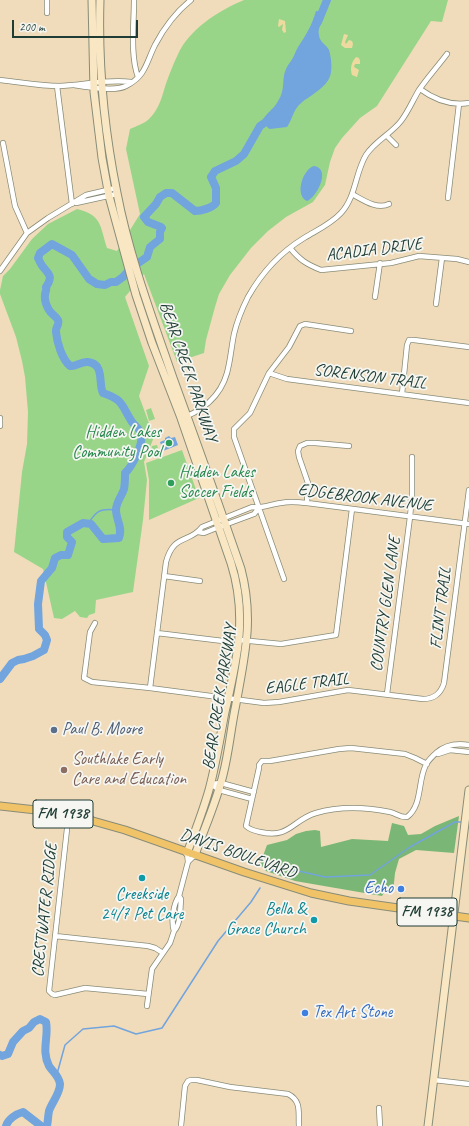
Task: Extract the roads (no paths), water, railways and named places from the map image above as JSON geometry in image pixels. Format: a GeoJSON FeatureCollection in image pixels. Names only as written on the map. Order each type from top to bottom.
{"type":"FeatureCollection","features":[{"type":"Feature","properties":{"kind":"main road","name":"BEAR CREEK PARKWAY"},"geometry":{"type":"LineString","coordinates":[[92,0],[94,86],[108,193],[136,295],[152,343],[184,417]]}},
{"type":"Feature","properties":{"kind":"main road","name":"BEAR CREEK PARKWAY"},"geometry":{"type":"LineString","coordinates":[[100,0],[102,85],[110,157],[124,224],[184,417],[221,522],[241,569],[246,588],[248,620],[244,641],[228,699],[211,784],[187,853]]}},
{"type":"Feature","properties":{"kind":"main road","name":"BEAR CREEK PARKWAY"},"geometry":{"type":"LineString","coordinates":[[195,856],[220,787],[244,662],[244,641]]}},
{"type":"Feature","properties":{"kind":"main road"},"geometry":{"type":"LineString","coordinates":[[428,1126],[469,790]]}},
{"type":"Feature","properties":{"kind":"main road","name":"DAVIS BOULEVARD"},"geometry":{"type":"LineString","coordinates":[[0,806],[54,812],[93,821],[131,832],[195,856],[278,884],[311,893],[348,901],[469,918]]}},
{"type":"Feature","properties":{"kind":"street"},"geometry":{"type":"LineString","coordinates":[[47,13],[48,0]]}},
{"type":"Feature","properties":{"kind":"street"},"geometry":{"type":"LineString","coordinates":[[134,0],[134,58],[135,70],[138,77]]}},
{"type":"Feature","properties":{"kind":"street"},"geometry":{"type":"LineString","coordinates":[[0,80],[57,86],[94,86],[131,82],[145,69],[155,46],[167,26],[181,9],[191,0]]}},
{"type":"Feature","properties":{"kind":"street"},"geometry":{"type":"LineString","coordinates":[[184,417],[207,405],[218,392],[227,374],[234,334],[245,304],[266,271],[290,248],[333,220],[348,204],[359,170],[367,154],[402,120],[420,89],[447,54]]}},
{"type":"Feature","properties":{"kind":"street"},"geometry":{"type":"LineString","coordinates":[[57,86],[72,204]]}},
{"type":"Feature","properties":{"kind":"street"},"geometry":{"type":"LineString","coordinates":[[420,89],[429,96],[441,102],[459,104],[469,103]]}},
{"type":"Feature","properties":{"kind":"street"},"geometry":{"type":"LineString","coordinates":[[448,198],[459,104]]}},
{"type":"Feature","properties":{"kind":"street"},"geometry":{"type":"LineString","coordinates":[[387,136],[396,145]]}},
{"type":"Feature","properties":{"kind":"street"},"geometry":{"type":"LineString","coordinates":[[3,143],[15,206],[27,234]]}},
{"type":"Feature","properties":{"kind":"street"},"geometry":{"type":"LineString","coordinates":[[0,271],[27,234],[48,218],[86,195],[116,191]]}},
{"type":"Feature","properties":{"kind":"street"},"geometry":{"type":"LineString","coordinates":[[352,194],[378,206],[389,204]]}},
{"type":"Feature","properties":{"kind":"street","name":"ACADIA DRIVE"},"geometry":{"type":"LineString","coordinates":[[290,248],[299,259],[310,266],[321,270],[401,261],[419,256],[469,262]]}},
{"type":"Feature","properties":{"kind":"street"},"geometry":{"type":"LineString","coordinates":[[436,304],[442,258]]}},
{"type":"Feature","properties":{"kind":"street"},"geometry":{"type":"LineString","coordinates":[[375,297],[380,263]]}},
{"type":"Feature","properties":{"kind":"street"},"geometry":{"type":"LineString","coordinates":[[284,579],[233,434],[234,429],[250,413],[268,373],[289,347],[300,326],[303,324],[351,331]]}},
{"type":"Feature","properties":{"kind":"street"},"geometry":{"type":"LineString","coordinates":[[402,394],[407,345],[409,340],[469,347]]}},
{"type":"Feature","properties":{"kind":"street","name":"SORENSON TRAIL"},"geometry":{"type":"LineString","coordinates":[[268,373],[287,379],[469,403]]}},
{"type":"Feature","properties":{"kind":"street"},"geometry":{"type":"LineString","coordinates":[[0,418],[0,426]]}},
{"type":"Feature","properties":{"kind":"street"},"geometry":{"type":"LineString","coordinates":[[307,503],[308,483],[299,457],[298,451],[300,446],[307,443],[349,446]]}},
{"type":"Feature","properties":{"kind":"street","name":"COUNTRY GLEN LANE"},"geometry":{"type":"LineString","coordinates":[[387,694],[410,517],[412,495],[412,457]]}},
{"type":"Feature","properties":{"kind":"street","name":"FLINT TRAIL"},"geometry":{"type":"LineString","coordinates":[[438,694],[444,683],[467,524],[469,490]]}},
{"type":"Feature","properties":{"kind":"street","name":"EDGEBROOK AVENUE"},"geometry":{"type":"LineString","coordinates":[[150,688],[166,562],[169,551],[176,543],[198,532],[204,533],[221,522],[252,507],[259,508],[284,502],[307,503],[467,524]]}},
{"type":"Feature","properties":{"kind":"street"},"geometry":{"type":"LineString","coordinates":[[244,641],[285,643],[336,635],[352,509]]}},
{"type":"Feature","properties":{"kind":"street"},"geometry":{"type":"LineString","coordinates":[[164,576],[200,581]]}},
{"type":"Feature","properties":{"kind":"street","name":"EAGLE TRAIL"},"geometry":{"type":"LineString","coordinates":[[95,623],[90,632],[84,678],[92,682],[271,703],[348,690],[426,699],[438,694]]}},
{"type":"Feature","properties":{"kind":"street"},"geometry":{"type":"LineString","coordinates":[[157,632],[224,641]]}},
{"type":"Feature","properties":{"kind":"street"},"geometry":{"type":"LineString","coordinates":[[428,762],[405,754],[356,748],[339,749],[270,761],[262,761],[259,764],[246,826],[248,829],[266,833],[280,833],[314,814],[350,807],[391,812],[402,817],[407,817],[411,813],[416,801],[423,771],[428,762],[439,750],[454,744],[469,744]]}},
{"type":"Feature","properties":{"kind":"street"},"geometry":{"type":"LineString","coordinates":[[428,762],[444,751],[469,752]]}},
{"type":"Feature","properties":{"kind":"street"},"geometry":{"type":"LineString","coordinates":[[211,784],[252,799]]}},
{"type":"Feature","properties":{"kind":"street"},"geometry":{"type":"LineString","coordinates":[[220,787],[254,792]]}},
{"type":"Feature","properties":{"kind":"street","name":"CRESTWATER RIDGE"},"geometry":{"type":"LineString","coordinates":[[67,829],[49,988],[50,993],[55,995],[91,988],[148,994]]}},
{"type":"Feature","properties":{"kind":"street","name":"BEAR CREEK PARKWAY"},"geometry":{"type":"LineString","coordinates":[[147,1006],[152,970],[172,940],[176,900],[179,896],[188,862],[187,853]]}},
{"type":"Feature","properties":{"kind":"street"},"geometry":{"type":"LineString","coordinates":[[188,862],[195,856]]}},
{"type":"Feature","properties":{"kind":"street"},"geometry":{"type":"LineString","coordinates":[[55,936],[148,946],[163,953]]}},
{"type":"Feature","properties":{"kind":"street"},"geometry":{"type":"LineString","coordinates":[[181,1126],[185,1086],[188,1081],[191,1080],[197,1080],[230,1088],[288,1094],[295,1098],[298,1102],[299,1126]]}},
{"type":"Feature","properties":{"kind":"street"},"geometry":{"type":"LineString","coordinates":[[434,1080],[469,1084]]}},
{"type":"Feature","properties":{"kind":"street"},"geometry":{"type":"LineString","coordinates":[[380,1108],[380,1126]]}},
{"type":"Feature","properties":{"kind":"water"},"geometry":{"type":"Polygon","coordinates":[[[316,11],[322,12],[324,16],[319,27],[319,37],[330,52],[331,72],[329,78],[323,87],[299,105],[287,127],[270,129],[262,121],[280,97],[283,89],[286,68],[313,21],[316,11]]]}},
{"type":"Feature","properties":{"kind":"water"},"geometry":{"type":"Polygon","coordinates":[[[314,166],[319,168],[322,172],[321,184],[311,199],[307,201],[303,198],[301,193],[302,182],[306,172],[314,166]]]}},
{"type":"Feature","properties":{"kind":"water","name":"Hidden Lakes Community Pool"},"geometry":{"type":"Polygon","coordinates":[[[169,436],[171,438],[175,437],[178,445],[163,451],[160,442],[169,436]]]}},
{"type":"Feature","properties":{"kind":"waterway"},"geometry":{"type":"LineString","coordinates":[[318,22],[327,0]]}},
{"type":"Feature","properties":{"kind":"waterway"},"geometry":{"type":"LineString","coordinates":[[0,679],[12,663],[33,656],[44,650],[47,640],[45,635],[39,629],[38,604],[41,581],[52,568],[55,558],[61,555],[68,555],[72,542],[67,537],[67,532],[83,523],[91,524],[103,539],[119,538],[120,527],[116,514],[116,507],[124,489],[125,473],[137,455],[141,443],[140,431],[132,422],[119,401],[103,393],[97,366],[88,362],[70,366],[60,350],[56,330],[58,320],[47,307],[45,301],[46,287],[49,283],[50,276],[38,258],[40,253],[52,244],[72,255],[89,279],[97,284],[105,285],[111,282],[116,282],[131,268],[147,257],[150,247],[160,239],[160,232],[162,228],[148,222],[144,217],[156,204],[160,197],[166,193],[172,193],[195,211],[206,209],[214,205],[216,203],[216,188],[211,177],[215,171],[236,161],[244,154],[260,126],[273,117]]}},
{"type":"Feature","properties":{"kind":"waterway"},"geometry":{"type":"LineString","coordinates":[[88,524],[99,511],[116,510]]}},
{"type":"Feature","properties":{"kind":"waterway"},"geometry":{"type":"LineString","coordinates":[[272,871],[274,867],[281,867],[325,877],[370,875],[410,847],[455,822],[461,822]]}},
{"type":"Feature","properties":{"kind":"waterway"},"geometry":{"type":"LineString","coordinates":[[57,1074],[65,1045],[83,1029],[114,1026],[136,1034],[162,1028],[218,941],[251,902],[260,888]]}},
{"type":"Feature","properties":{"kind":"waterway"},"geometry":{"type":"LineString","coordinates":[[0,1055],[2,1056],[8,1054],[13,1042],[34,1022],[40,1019],[46,1022],[47,1033],[45,1049],[47,1060],[49,1066],[56,1074],[60,1084],[59,1091],[49,1111],[47,1126]]}},
{"type":"Feature","properties":{"kind":"waterway"},"geometry":{"type":"LineString","coordinates":[[6,1126],[13,1117],[23,1112],[41,1126]]}},
{"type":"Feature","properties":{"kind":"place","name":"Hidden Lakes Community Pool"},"geometry":{"type":"Point","coordinates":[169,443]}},
{"type":"Feature","properties":{"kind":"place","name":"Hidden Lakes Soccer Fields"},"geometry":{"type":"Point","coordinates":[171,483]}},
{"type":"Feature","properties":{"kind":"place","name":"Paul B. Moore"},"geometry":{"type":"Point","coordinates":[54,730]}},
{"type":"Feature","properties":{"kind":"place","name":"Southlake Early Care and Education"},"geometry":{"type":"Point","coordinates":[64,770]}},
{"type":"Feature","properties":{"kind":"place","name":"Creekside 24/7 Pet Care"},"geometry":{"type":"Point","coordinates":[142,878]}},
{"type":"Feature","properties":{"kind":"place","name":"Echo"},"geometry":{"type":"Point","coordinates":[401,889]}},
{"type":"Feature","properties":{"kind":"place","name":"Bella & Grace Church"},"geometry":{"type":"Point","coordinates":[314,920]}},
{"type":"Feature","properties":{"kind":"place","name":"Tex Art Stone"},"geometry":{"type":"Point","coordinates":[305,1013]}}]}
